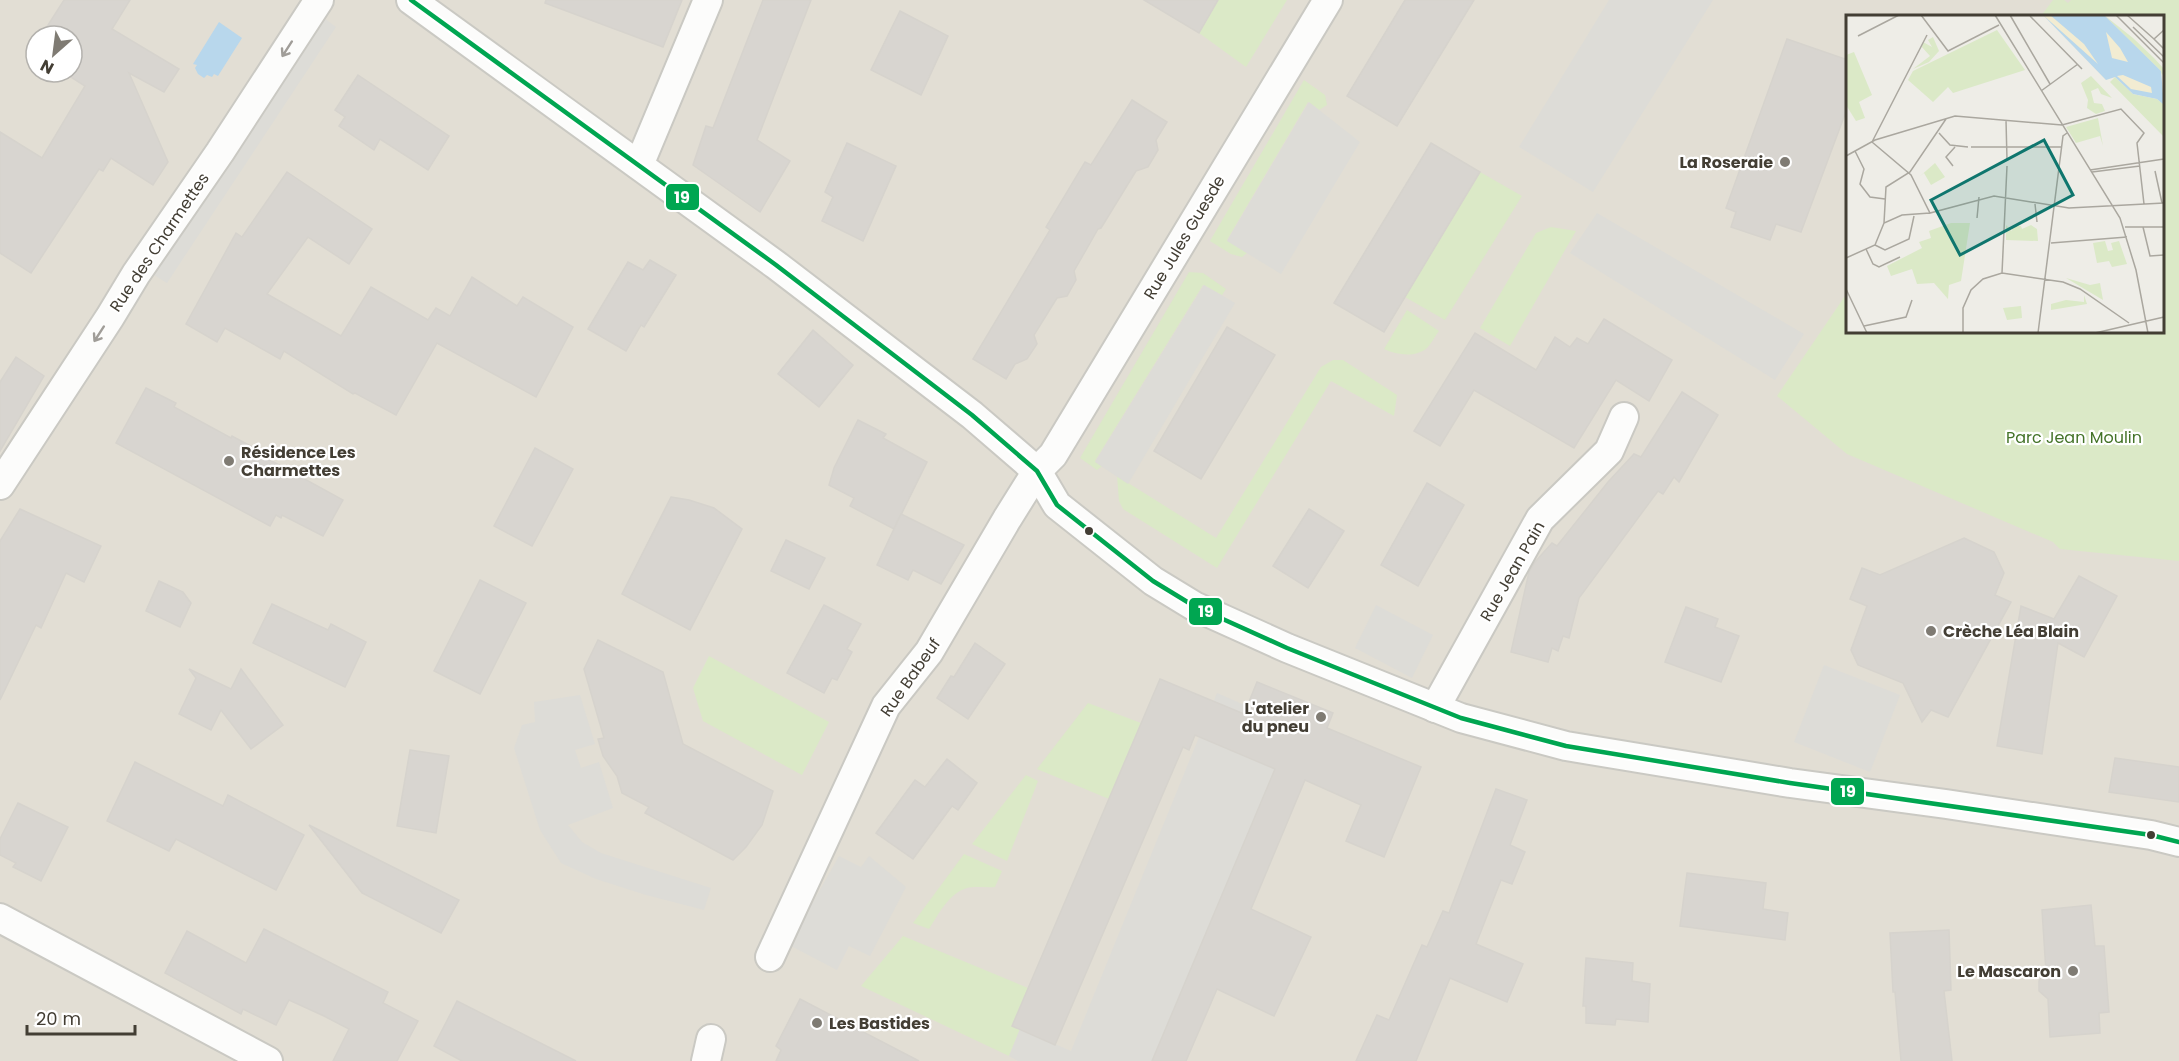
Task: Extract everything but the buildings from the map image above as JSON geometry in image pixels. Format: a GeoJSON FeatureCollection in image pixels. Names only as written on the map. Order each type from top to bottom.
{"type":"FeatureCollection","features":[{"type":"Feature","properties":{"kind":"street","name":"Rue des Charmettes"},"geometry":{"type":"LineString","coordinates":[[0,485],[110,317],[135,274],[220,152],[319,0]]}},
{"type":"Feature","properties":{"kind":"street"},"geometry":{"type":"LineString","coordinates":[[411,0],[776,265],[972,415],[1037,471],[1058,505],[1153,581],[1194,606],[1287,648],[1461,718],[1566,746],[1790,783],[2140,833],[2179,842]]}},
{"type":"Feature","properties":{"kind":"street"},"geometry":{"type":"LineString","coordinates":[[639,165],[708,0]]}},
{"type":"Feature","properties":{"kind":"street","name":"Rue Jules Guesde"},"geometry":{"type":"LineString","coordinates":[[1037,471],[1053,454],[1328,0]]}},
{"type":"Feature","properties":{"kind":"street","name":"Rue Jean Pain"},"geometry":{"type":"LineString","coordinates":[[1435,708],[1540,519],[1609,452],[1624,417]]}},
{"type":"Feature","properties":{"kind":"street","name":"Rue Babeuf"},"geometry":{"type":"LineString","coordinates":[[770,957],[886,706],[929,652],[1037,471]]}},
{"type":"Feature","properties":{"kind":"street"},"geometry":{"type":"LineString","coordinates":[[0,918],[268,1061]]}},
{"type":"Feature","properties":{"kind":"shaded area"},"geometry":{"type":"Polygon","coordinates":[[[0,0],[2179,0],[2179,1061],[0,1061],[0,0]]]}},
{"type":"Feature","properties":{"kind":"shaded area"},"geometry":{"type":"Polygon","coordinates":[[[1609,0],[1713,0],[1593,192],[1519,147],[1609,0]]]}},
{"type":"Feature","properties":{"kind":"shaded area"},"geometry":{"type":"Polygon","coordinates":[[[320,15],[336,27],[167,283],[149,272],[320,15]]]}},
{"type":"Feature","properties":{"kind":"shaded area"},"geometry":{"type":"Polygon","coordinates":[[[1309,102],[1360,142],[1281,274],[1227,241],[1309,102]]]}},
{"type":"Feature","properties":{"kind":"shaded area"},"geometry":{"type":"Polygon","coordinates":[[[1597,213],[1804,334],[1775,380],[1570,253],[1597,213]]]}},
{"type":"Feature","properties":{"kind":"shaded area"},"geometry":{"type":"Polygon","coordinates":[[[1204,285],[1235,303],[1128,484],[1095,462],[1204,285]]]}},
{"type":"Feature","properties":{"kind":"shaded area"},"geometry":{"type":"Polygon","coordinates":[[[1376,605],[1433,635],[1412,678],[1355,648],[1376,605]]]}},
{"type":"Feature","properties":{"kind":"shaded area"},"geometry":{"type":"Polygon","coordinates":[[[1824,665],[1900,695],[1870,772],[1794,742],[1824,665]]]}},
{"type":"Feature","properties":{"kind":"shaded area"},"geometry":{"type":"Polygon","coordinates":[[[1217,693],[1247,706],[1228,749],[1275,769],[1152,1061],[1018,1061],[1009,1056],[1020,1029],[1071,1051],[1217,693]]]}},
{"type":"Feature","properties":{"kind":"shaded area"},"geometry":{"type":"Polygon","coordinates":[[[580,695],[595,744],[575,750],[581,768],[599,762],[613,808],[568,825],[582,842],[601,853],[711,888],[704,910],[596,879],[561,863],[540,830],[514,748],[522,725],[535,722],[534,702],[580,695]]]}},
{"type":"Feature","properties":{"kind":"shaded area"},"geometry":{"type":"Polygon","coordinates":[[[839,856],[861,867],[869,856],[906,887],[870,956],[849,946],[837,970],[789,945],[839,856]]]}},
{"type":"Feature","properties":{"kind":"green space"},"geometry":{"type":"Polygon","coordinates":[[[1218,0],[1287,0],[1246,67],[1199,33],[1218,0]]]}},
{"type":"Feature","properties":{"kind":"green space","name":"Parc Jean Moulin"},"geometry":{"type":"Polygon","coordinates":[[[2053,0],[2064,0],[2068,3],[2071,0],[2179,0],[2179,561],[2060,549],[2053,542],[1847,454],[1777,396],[1846,294],[1846,333],[2164,333],[2164,15],[2042,15],[2053,0]]]}},
{"type":"Feature","properties":{"kind":"green space"},"geometry":{"type":"Polygon","coordinates":[[[1304,80],[1325,95],[1327,105],[1319,110],[1308,102],[1227,240],[1247,253],[1242,257],[1231,254],[1210,241],[1304,80]]]}},
{"type":"Feature","properties":{"kind":"green space"},"geometry":{"type":"Polygon","coordinates":[[[1480,172],[1522,196],[1445,320],[1405,297],[1480,172]]]}},
{"type":"Feature","properties":{"kind":"green space"},"geometry":{"type":"Polygon","coordinates":[[[1551,227],[1576,231],[1510,346],[1480,328],[1536,233],[1551,227]]]}},
{"type":"Feature","properties":{"kind":"green space"},"geometry":{"type":"Polygon","coordinates":[[[1189,272],[1203,273],[1226,289],[1222,295],[1203,285],[1095,461],[1102,466],[1097,470],[1080,458],[1189,272]]]}},
{"type":"Feature","properties":{"kind":"green space"},"geometry":{"type":"Polygon","coordinates":[[[1407,310],[1439,331],[1427,348],[1417,353],[1400,354],[1384,349],[1407,310]]]}},
{"type":"Feature","properties":{"kind":"green space"},"geometry":{"type":"Polygon","coordinates":[[[1333,360],[1343,360],[1397,395],[1394,416],[1331,381],[1217,568],[1123,509],[1119,501],[1117,476],[1216,538],[1321,367],[1333,360]]]}},
{"type":"Feature","properties":{"kind":"green space"},"geometry":{"type":"Polygon","coordinates":[[[709,656],[829,722],[802,775],[703,721],[693,688],[709,656]]]}},
{"type":"Feature","properties":{"kind":"green space"},"geometry":{"type":"Polygon","coordinates":[[[1088,703],[1141,723],[1109,799],[1037,769],[1088,703]]]}},
{"type":"Feature","properties":{"kind":"green space"},"geometry":{"type":"Polygon","coordinates":[[[1026,775],[1038,781],[1007,861],[972,844],[1026,775]]]}},
{"type":"Feature","properties":{"kind":"green space"},"geometry":{"type":"Polygon","coordinates":[[[964,854],[1002,871],[995,887],[970,887],[961,891],[945,905],[929,929],[913,923],[964,854]]]}},
{"type":"Feature","properties":{"kind":"green space"},"geometry":{"type":"Polygon","coordinates":[[[903,936],[1028,988],[1012,1026],[1020,1029],[1009,1056],[861,986],[903,936]]]}},
{"type":"Feature","properties":{"kind":"water"},"geometry":{"type":"Polygon","coordinates":[[[219,22],[242,38],[218,76],[207,75],[204,78],[198,74],[195,68],[197,65],[193,64],[219,22]]]}},
{"type":"Feature","properties":{"kind":"transit line","name":"19"},"geometry":{"type":"LineString","coordinates":[[411,0],[776,265],[972,415],[1037,471],[1057,505],[1153,581],[1194,606],[1287,648],[1461,718],[1566,746],[1790,783],[2151,835],[2179,842]]}},
{"type":"Feature","properties":{"kind":"place","name":"La Roseraie"},"geometry":{"type":"Point","coordinates":[1785,162]}},
{"type":"Feature","properties":{"kind":"place","name":"Résidence Les Charmettes"},"geometry":{"type":"Point","coordinates":[229,461]}},
{"type":"Feature","properties":{"kind":"place","name":"Crèche Léa Blain"},"geometry":{"type":"Point","coordinates":[1931,631]}},
{"type":"Feature","properties":{"kind":"place","name":"L'atelier du pneu"},"geometry":{"type":"Point","coordinates":[1321,717]}},
{"type":"Feature","properties":{"kind":"place","name":"Le Mascaron"},"geometry":{"type":"Point","coordinates":[2073,971]}},
{"type":"Feature","properties":{"kind":"place","name":"Les Bastides"},"geometry":{"type":"Point","coordinates":[817,1023]}}]}
